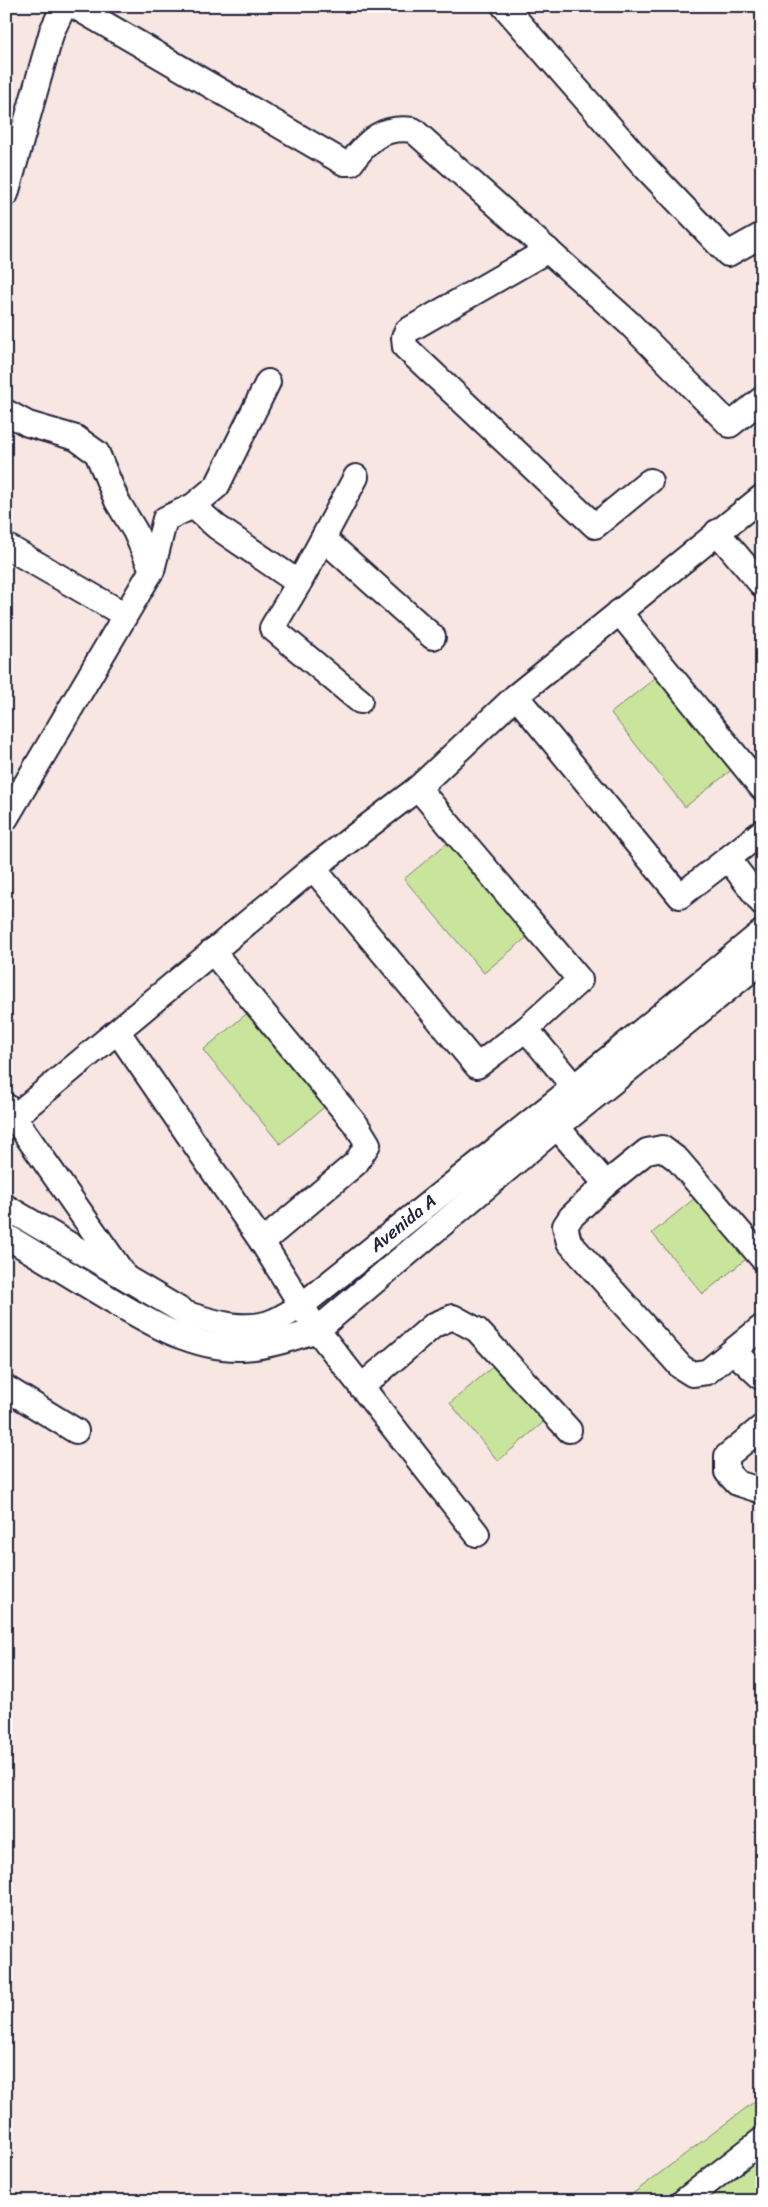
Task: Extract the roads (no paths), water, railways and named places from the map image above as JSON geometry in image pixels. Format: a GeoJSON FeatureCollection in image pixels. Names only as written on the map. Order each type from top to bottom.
{"type":"FeatureCollection","features":[{"type":"Feature","properties":{"kind":"street"},"geometry":{"type":"LineString","coordinates":[[6,194],[52,31],[64,6]]}},
{"type":"Feature","properties":{"kind":"street"},"geometry":{"type":"LineString","coordinates":[[74,6],[344,163],[351,163],[366,143],[381,134],[398,128],[413,130],[629,323],[730,425],[762,398]]}},
{"type":"Feature","properties":{"kind":"street"},"geometry":{"type":"LineString","coordinates":[[504,6],[646,168],[728,254],[762,235]]}},
{"type":"Feature","properties":{"kind":"street"},"geometry":{"type":"LineString","coordinates":[[548,250],[407,331],[404,337],[405,347],[595,526],[650,481]]}},
{"type":"Feature","properties":{"kind":"street"},"geometry":{"type":"LineString","coordinates":[[7,814],[152,570],[165,519],[193,506],[217,486],[268,382]]}},
{"type":"Feature","properties":{"kind":"street"},"geometry":{"type":"LineString","coordinates":[[6,412],[28,424],[76,438],[97,454],[117,501],[135,531],[152,570]]}},
{"type":"Feature","properties":{"kind":"street"},"geometry":{"type":"LineString","coordinates":[[356,477],[324,539],[272,628],[360,700]]}},
{"type":"Feature","properties":{"kind":"street"},"geometry":{"type":"LineString","coordinates":[[128,1279],[10,1112],[118,1032],[313,868],[418,788],[516,696],[762,496]]}},
{"type":"Feature","properties":{"kind":"street"},"geometry":{"type":"LineString","coordinates":[[193,506],[217,527],[299,583]]}},
{"type":"Feature","properties":{"kind":"street"},"geometry":{"type":"LineString","coordinates":[[717,532],[762,585]]}},
{"type":"Feature","properties":{"kind":"street"},"geometry":{"type":"LineString","coordinates":[[324,539],[433,637]]}},
{"type":"Feature","properties":{"kind":"street"},"geometry":{"type":"LineString","coordinates":[[6,546],[125,615]]}},
{"type":"Feature","properties":{"kind":"street"},"geometry":{"type":"LineString","coordinates":[[619,612],[762,788]]}},
{"type":"Feature","properties":{"kind":"street"},"geometry":{"type":"LineString","coordinates":[[516,696],[680,896],[729,860],[762,832]]}},
{"type":"Feature","properties":{"kind":"street"},"geometry":{"type":"LineString","coordinates":[[313,868],[477,1066],[526,1029],[580,980],[418,788]]}},
{"type":"Feature","properties":{"kind":"street"},"geometry":{"type":"LineString","coordinates":[[729,860],[762,903]]}},
{"type":"Feature","properties":{"kind":"street","name":"Avenida A"},"geometry":{"type":"LineString","coordinates":[[6,1207],[186,1314],[240,1326],[272,1322],[300,1306],[574,1087],[762,933]]}},
{"type":"Feature","properties":{"kind":"street"},"geometry":{"type":"LineString","coordinates":[[212,952],[358,1126],[368,1144],[356,1163],[262,1242]]}},
{"type":"Feature","properties":{"kind":"street","name":"Avenida A"},"geometry":{"type":"LineString","coordinates":[[6,1236],[143,1318],[173,1333],[208,1344],[242,1348],[280,1343],[316,1330],[557,1127],[762,961]]}},
{"type":"Feature","properties":{"kind":"street"},"geometry":{"type":"LineString","coordinates":[[526,1029],[574,1087]]}},
{"type":"Feature","properties":{"kind":"street"},"geometry":{"type":"LineString","coordinates":[[118,1032],[262,1242],[316,1330],[477,1534]]}},
{"type":"Feature","properties":{"kind":"street"},"geometry":{"type":"LineString","coordinates":[[557,1127],[606,1184]]}},
{"type":"Feature","properties":{"kind":"street"},"geometry":{"type":"LineString","coordinates":[[762,1258],[678,1160],[662,1148],[647,1151],[606,1184],[565,1226],[569,1242],[681,1367],[692,1374],[707,1372],[734,1352],[762,1327]]}},
{"type":"Feature","properties":{"kind":"street"},"geometry":{"type":"LineString","coordinates":[[361,1387],[434,1325],[453,1317],[477,1330],[569,1430]]}},
{"type":"Feature","properties":{"kind":"street"},"geometry":{"type":"LineString","coordinates":[[734,1352],[762,1378]]}},
{"type":"Feature","properties":{"kind":"street"},"geometry":{"type":"LineString","coordinates":[[9,1396],[76,1431]]}},
{"type":"Feature","properties":{"kind":"street"},"geometry":{"type":"LineString","coordinates":[[762,1427],[726,1456],[727,1472],[737,1483],[762,1490]]}},
{"type":"Feature","properties":{"kind":"street"},"geometry":{"type":"LineString","coordinates":[[684,2201],[762,2140]]}}]}
